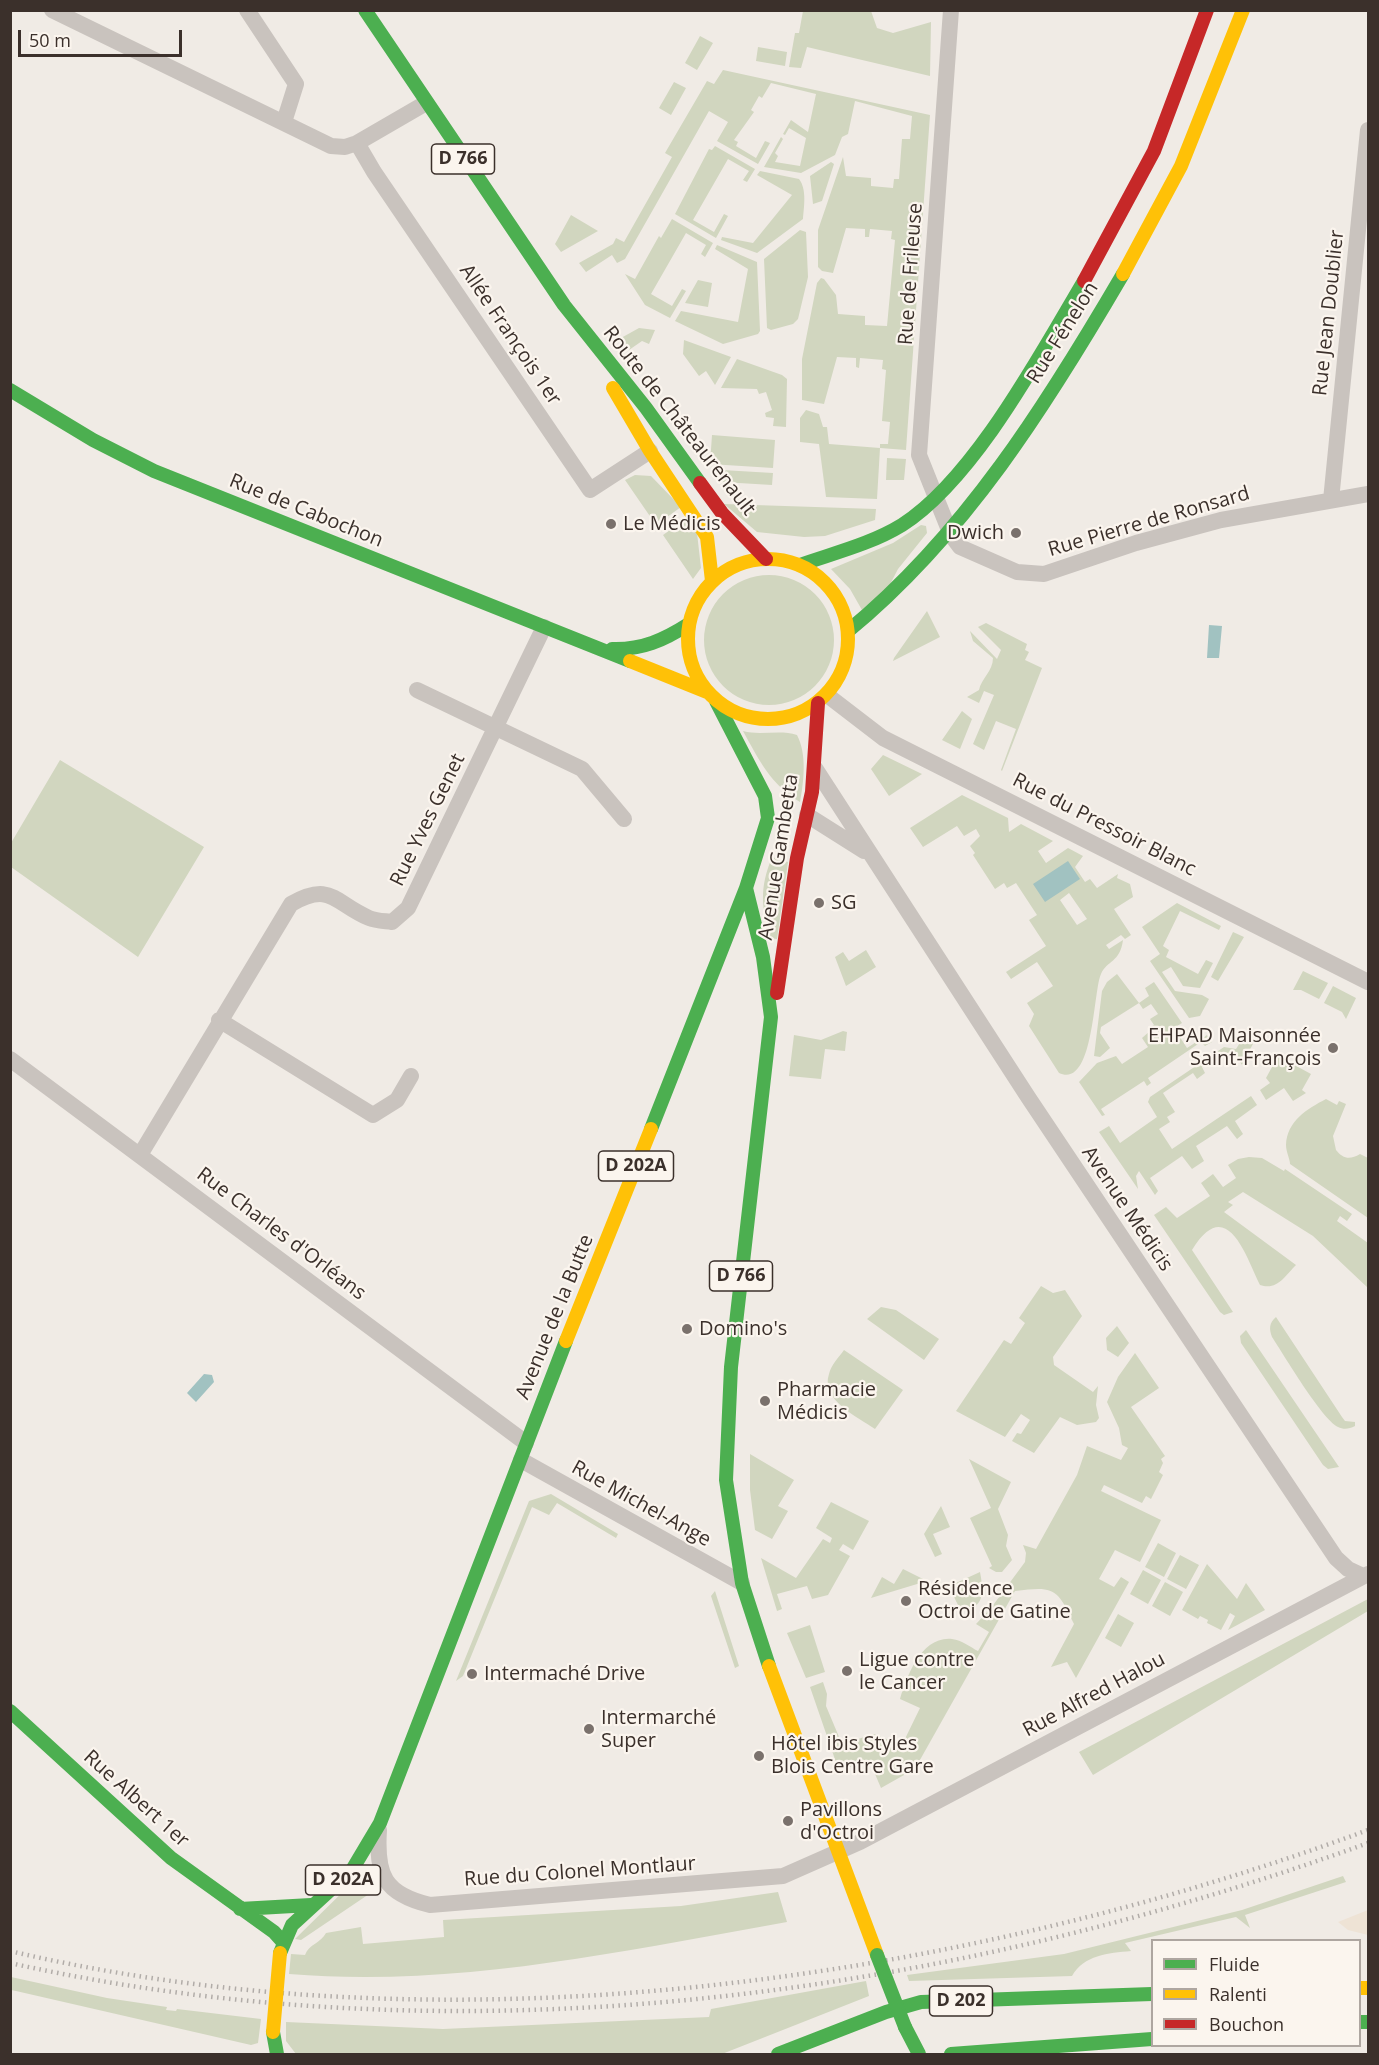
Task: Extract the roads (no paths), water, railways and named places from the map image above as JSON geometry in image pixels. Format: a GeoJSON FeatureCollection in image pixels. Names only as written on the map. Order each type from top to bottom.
{"type":"FeatureCollection","features":[{"type":"Feature","properties":{"kind":"main road","name":"Route de Châteaurenault"},"geometry":{"type":"LineString","coordinates":[[365,10],[564,304],[646,408],[722,513],[766,559]]}},
{"type":"Feature","properties":{"kind":"main road","name":"Rue Fénelon"},"geometry":{"type":"LineString","coordinates":[[800,565],[888,533],[935,498],[978,451],[1102,250],[1155,149],[1207,10]]}},
{"type":"Feature","properties":{"kind":"main road","name":"Rue Fénelon"},"geometry":{"type":"LineString","coordinates":[[848,631],[884,603],[951,535],[988,485],[1087,335],[1180,167],[1243,10]]}},
{"type":"Feature","properties":{"kind":"main road","name":"Route de Châteaurenault"},"geometry":{"type":"LineString","coordinates":[[564,304],[650,452],[706,537],[712,581]]}},
{"type":"Feature","properties":{"kind":"main road","name":"Rue de Cabochon"},"geometry":{"type":"LineString","coordinates":[[10,390],[93,440],[154,471],[597,648],[711,697]]}},
{"type":"Feature","properties":{"kind":"main road"},"geometry":{"type":"LineString","coordinates":[[766,559],[800,565],[824,581],[840,603],[848,631],[845,666],[822,699],[794,716],[767,720],[740,715],[711,697],[694,671],[688,648],[689,624],[694,608],[712,581],[728,569],[746,562],[766,559]]}},
{"type":"Feature","properties":{"kind":"main road","name":"Rue de Cabochon"},"geometry":{"type":"LineString","coordinates":[[597,648],[634,650],[656,645],[689,624]]}},
{"type":"Feature","properties":{"kind":"main road","name":"Avenue de la Butte"},"geometry":{"type":"LineString","coordinates":[[281,1948],[292,1925],[311,1905],[352,1870],[380,1823],[526,1443],[746,888],[768,818],[765,796],[711,697]]}},
{"type":"Feature","properties":{"kind":"main road","name":"Avenue Gambetta"},"geometry":{"type":"LineString","coordinates":[[771,1017],[779,984],[797,858],[807,815],[822,699]]}},
{"type":"Feature","properties":{"kind":"main road","name":"D 766"},"geometry":{"type":"LineString","coordinates":[[746,888],[763,957],[771,1017],[747,1214],[727,1430],[726,1480],[742,1583],[838,1851],[905,2027],[919,2055]]}},
{"type":"Feature","properties":{"kind":"main road","name":"Rue Albert 1er"},"geometry":{"type":"LineString","coordinates":[[10,1711],[171,1858],[274,1932],[281,1948]]}},
{"type":"Feature","properties":{"kind":"main road"},"geometry":{"type":"LineString","coordinates":[[240,1909],[275,1910],[311,1905]]}},
{"type":"Feature","properties":{"kind":"main road","name":"D 202A"},"geometry":{"type":"LineString","coordinates":[[277,2055],[273,2032],[281,1948]]}},
{"type":"Feature","properties":{"kind":"main road","name":"D 202"},"geometry":{"type":"LineString","coordinates":[[778,2055],[886,2012],[921,2002],[1151,1994]]}},
{"type":"Feature","properties":{"kind":"main road"},"geometry":{"type":"LineString","coordinates":[[951,2055],[1151,2039]]}},
{"type":"Feature","properties":{"kind":"street"},"geometry":{"type":"LineString","coordinates":[[52,10],[331,146],[345,147],[357,143],[426,103]]}},
{"type":"Feature","properties":{"kind":"street"},"geometry":{"type":"LineString","coordinates":[[247,10],[296,84],[284,122]]}},
{"type":"Feature","properties":{"kind":"street","name":"Rue de Frileuse"},"geometry":{"type":"LineString","coordinates":[[951,10],[919,455],[951,535]]}},
{"type":"Feature","properties":{"kind":"street","name":"Rue Jean Doublier"},"geometry":{"type":"LineString","coordinates":[[1331,500],[1368,130]]}},
{"type":"Feature","properties":{"kind":"street","name":"Allée François 1er"},"geometry":{"type":"LineString","coordinates":[[357,143],[374,172],[590,490],[650,452]]}},
{"type":"Feature","properties":{"kind":"street","name":"Rue Pierre de Ronsard"},"geometry":{"type":"LineString","coordinates":[[951,535],[960,547],[972,554],[1017,572],[1044,574],[1136,543],[1221,520],[1368,494]]}},
{"type":"Feature","properties":{"kind":"street","name":"Rue Yves Genet"},"geometry":{"type":"LineString","coordinates":[[140,1155],[219,1020],[291,904],[310,893],[326,894],[370,919],[392,922],[408,908],[544,627]]}},
{"type":"Feature","properties":{"kind":"street"},"geometry":{"type":"LineString","coordinates":[[417,690],[582,769],[624,819]]}},
{"type":"Feature","properties":{"kind":"street","name":"Rue du Pressoir Blanc"},"geometry":{"type":"LineString","coordinates":[[822,699],[883,738],[1368,982]]}},
{"type":"Feature","properties":{"kind":"street","name":"Avenue Médicis"},"geometry":{"type":"LineString","coordinates":[[814,767],[867,853],[1336,1558],[1348,1569],[1366,1575]]}},
{"type":"Feature","properties":{"kind":"street","name":"Avenue Médicis"},"geometry":{"type":"LineString","coordinates":[[807,815],[867,853]]}},
{"type":"Feature","properties":{"kind":"street"},"geometry":{"type":"LineString","coordinates":[[219,1020],[373,1115],[397,1100],[411,1076]]}},
{"type":"Feature","properties":{"kind":"street","name":"Rue Charles d'Orléans"},"geometry":{"type":"LineString","coordinates":[[10,1059],[526,1443]]}},
{"type":"Feature","properties":{"kind":"street","name":"Rue Michel-Ange"},"geometry":{"type":"LineString","coordinates":[[521,1460],[742,1583]]}},
{"type":"Feature","properties":{"kind":"street","name":"Rue Alfred Halou"},"geometry":{"type":"LineString","coordinates":[[838,1851],[860,1842],[1366,1575]]}},
{"type":"Feature","properties":{"kind":"street","name":"Rue du Colonel Montlaur"},"geometry":{"type":"LineString","coordinates":[[380,1823],[380,1869],[392,1887],[407,1899],[430,1905],[783,1876],[838,1851]]}},
{"type":"Feature","properties":{"kind":"water"},"geometry":{"type":"Polygon","coordinates":[[[1209,625],[1222,626],[1219,658],[1207,658],[1209,625]]]}},
{"type":"Feature","properties":{"kind":"water"},"geometry":{"type":"Polygon","coordinates":[[[1068,861],[1080,879],[1045,902],[1033,884],[1068,861]]]}},
{"type":"Feature","properties":{"kind":"water"},"geometry":{"type":"Polygon","coordinates":[[[204,1374],[212,1375],[214,1382],[196,1402],[187,1393],[204,1374]]]}},
{"type":"Feature","properties":{"kind":"railway"},"geometry":{"type":"LineString","coordinates":[[10,1951],[177,1982],[348,1997],[522,1999],[696,1987],[870,1963],[1041,1928],[1208,1884],[1368,1830]]}},
{"type":"Feature","properties":{"kind":"railway"},"geometry":{"type":"LineString","coordinates":[[10,1963],[180,1993],[352,2008],[524,2010],[697,1999],[868,1976],[1038,1942],[1205,1897],[1368,1843]]}},
{"type":"Feature","properties":{"kind":"place","name":"Le Médicis"},"geometry":{"type":"Point","coordinates":[611,524]}},
{"type":"Feature","properties":{"kind":"place","name":"Dwich"},"geometry":{"type":"Point","coordinates":[1016,533]}},
{"type":"Feature","properties":{"kind":"place","name":"SG"},"geometry":{"type":"Point","coordinates":[819,903]}},
{"type":"Feature","properties":{"kind":"place","name":"EHPAD Maisonnée Saint-François"},"geometry":{"type":"Point","coordinates":[1333,1048]}},
{"type":"Feature","properties":{"kind":"place","name":"Domino's"},"geometry":{"type":"Point","coordinates":[687,1329]}},
{"type":"Feature","properties":{"kind":"place","name":"Pharmacie Médicis"},"geometry":{"type":"Point","coordinates":[765,1401]}},
{"type":"Feature","properties":{"kind":"place","name":"Résidence Octroi de Gatine"},"geometry":{"type":"Point","coordinates":[906,1601]}},
{"type":"Feature","properties":{"kind":"place","name":"Ligue contre le Cancer"},"geometry":{"type":"Point","coordinates":[847,1671]}},
{"type":"Feature","properties":{"kind":"place","name":"Intermaché Drive"},"geometry":{"type":"Point","coordinates":[472,1674]}},
{"type":"Feature","properties":{"kind":"place","name":"Intermarché Super"},"geometry":{"type":"Point","coordinates":[589,1729]}},
{"type":"Feature","properties":{"kind":"place","name":"Hôtel ibis Styles Blois Centre Gare"},"geometry":{"type":"Point","coordinates":[759,1756]}},
{"type":"Feature","properties":{"kind":"place","name":"Pavillons d'Octroi"},"geometry":{"type":"Point","coordinates":[788,1821]}}]}
